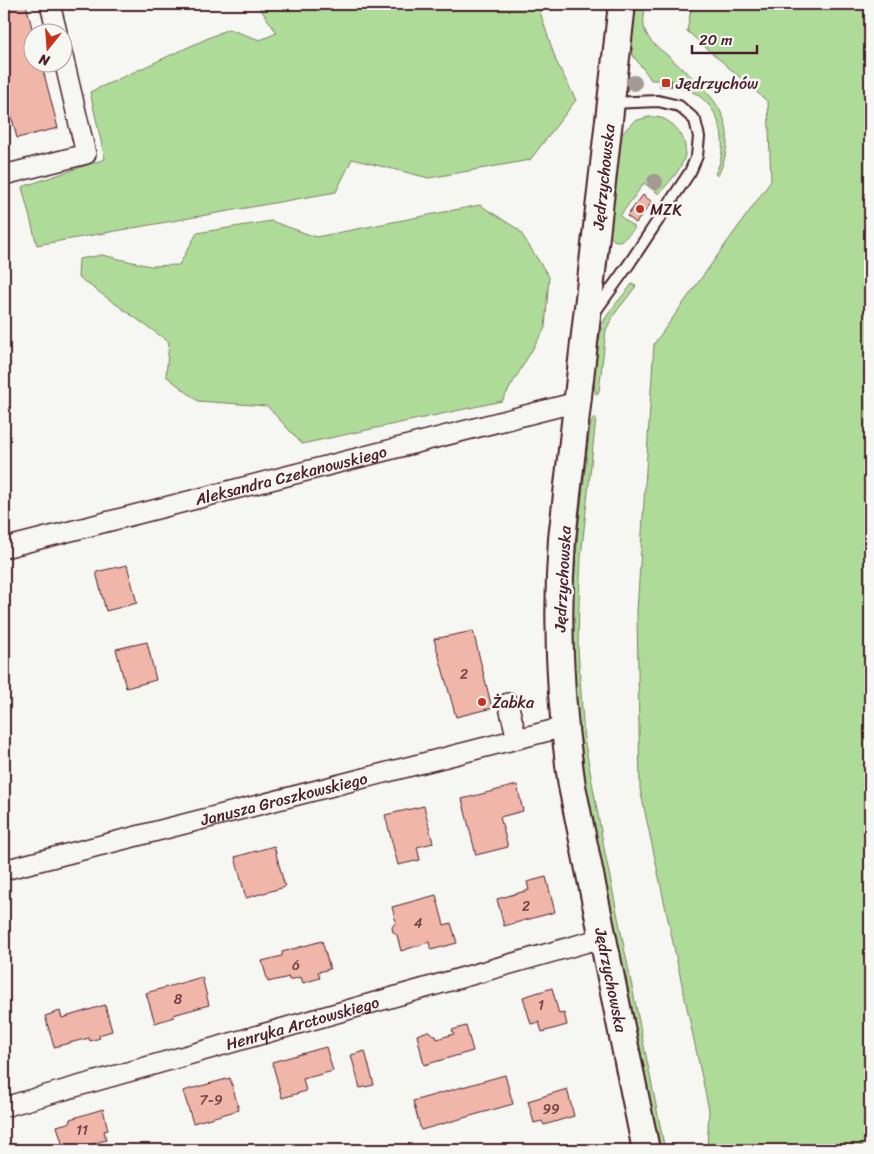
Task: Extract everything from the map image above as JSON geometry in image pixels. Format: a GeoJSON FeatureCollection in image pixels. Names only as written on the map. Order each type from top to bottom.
{"type":"FeatureCollection","features":[{"type":"Feature","properties":{"kind":"main road","name":"Jędrzychowska"},"geometry":{"type":"LineString","coordinates":[[622,4],[562,540],[559,593],[560,671],[564,727],[572,786],[646,1150]]}},
{"type":"Feature","properties":{"kind":"street"},"geometry":{"type":"LineString","coordinates":[[50,4],[54,22]]}},
{"type":"Feature","properties":{"kind":"street"},"geometry":{"type":"LineString","coordinates":[[4,175],[86,154],[67,72]]}},
{"type":"Feature","properties":{"kind":"street","name":"Aleksandra Czekanowskiego"},"geometry":{"type":"LineString","coordinates":[[4,548],[577,402]]}},
{"type":"Feature","properties":{"kind":"street"},"geometry":{"type":"LineString","coordinates":[[508,703],[517,739]]}},
{"type":"Feature","properties":{"kind":"street","name":"Janusza Groszkowskiego"},"geometry":{"type":"LineString","coordinates":[[4,870],[564,727]]}},
{"type":"Feature","properties":{"kind":"street","name":"Henryka Arctowskiego"},"geometry":{"type":"LineString","coordinates":[[4,1107],[602,938]]}},
{"type":"Feature","properties":{"kind":"lane"},"geometry":{"type":"LineString","coordinates":[[586,324],[690,172],[696,156],[699,137],[695,120],[679,106],[658,100],[611,102]]}},
{"type":"Feature","properties":{"kind":"green space"},"geometry":{"type":"Polygon","coordinates":[[[257,4],[558,4],[540,12],[556,61],[576,100],[530,160],[429,178],[352,159],[336,192],[37,245],[22,187],[105,159],[90,92],[228,29],[260,40],[277,33],[257,4]]]}},
{"type":"Feature","properties":{"kind":"green space"},"geometry":{"type":"Polygon","coordinates":[[[633,4],[645,4],[644,27],[646,34],[657,47],[708,94],[718,107],[725,121],[727,137],[725,155],[718,176],[715,174],[720,160],[722,145],[721,131],[717,118],[699,96],[686,89],[671,86],[671,80],[651,80],[632,54],[633,49],[629,43],[633,4]]]}},
{"type":"Feature","properties":{"kind":"green space"},"geometry":{"type":"Polygon","coordinates":[[[692,4],[870,4],[870,1150],[707,1150],[709,1110],[640,789],[637,612],[654,344],[771,181],[768,102],[687,31],[692,4]]]}},
{"type":"Feature","properties":{"kind":"green space"},"geometry":{"type":"Polygon","coordinates":[[[649,117],[664,119],[677,129],[683,138],[685,148],[684,160],[675,176],[659,194],[644,183],[620,216],[635,228],[624,239],[620,241],[613,240],[607,230],[619,137],[634,121],[649,117]]]}},
{"type":"Feature","properties":{"kind":"green space"},"geometry":{"type":"Polygon","coordinates":[[[480,205],[519,230],[549,277],[545,328],[502,401],[302,444],[267,406],[198,401],[166,376],[169,342],[78,277],[79,259],[102,255],[150,266],[179,265],[197,233],[271,221],[316,237],[480,205]]]}},
{"type":"Feature","properties":{"kind":"green space"},"geometry":{"type":"Polygon","coordinates":[[[632,284],[636,286],[613,316],[606,330],[599,391],[596,394],[594,380],[602,327],[610,311],[632,284]]]}},
{"type":"Feature","properties":{"kind":"green space"},"geometry":{"type":"Polygon","coordinates":[[[593,418],[596,418],[581,557],[579,601],[578,649],[584,738],[604,848],[665,1150],[661,1150],[586,784],[575,692],[574,582],[590,427],[593,418]]]}},
{"type":"Feature","properties":{"kind":"building"},"geometry":{"type":"Polygon","coordinates":[[[4,4],[26,4],[30,22],[22,22],[22,72],[44,72],[58,128],[17,138],[4,88],[4,4]]]}},
{"type":"Feature","properties":{"kind":"building"},"geometry":{"type":"Polygon","coordinates":[[[660,80],[671,80],[671,86],[660,86],[660,80]]]}},
{"type":"Feature","properties":{"kind":"building","name":"MZK"},"geometry":{"type":"Polygon","coordinates":[[[643,195],[652,202],[636,223],[627,216],[643,195]]]}},
{"type":"Feature","properties":{"kind":"building"},"geometry":{"type":"Polygon","coordinates":[[[127,565],[137,603],[106,611],[96,572],[127,565]]]}},
{"type":"Feature","properties":{"kind":"building"},"geometry":{"type":"Polygon","coordinates":[[[473,631],[492,708],[456,717],[434,639],[473,631]]]}},
{"type":"Feature","properties":{"kind":"building"},"geometry":{"type":"Polygon","coordinates":[[[147,642],[156,680],[126,688],[116,649],[147,642]]]}},
{"type":"Feature","properties":{"kind":"building"},"geometry":{"type":"Polygon","coordinates":[[[517,785],[523,811],[500,817],[508,847],[476,855],[462,799],[517,785]]]}},
{"type":"Feature","properties":{"kind":"building"},"geometry":{"type":"Polygon","coordinates":[[[424,806],[433,843],[417,847],[420,860],[398,865],[385,815],[424,806]]]}},
{"type":"Feature","properties":{"kind":"building"},"geometry":{"type":"Polygon","coordinates":[[[274,846],[285,887],[246,898],[235,857],[274,846]]]}},
{"type":"Feature","properties":{"kind":"building"},"geometry":{"type":"Polygon","coordinates":[[[546,877],[555,912],[504,926],[497,899],[529,890],[527,882],[546,877]]]}},
{"type":"Feature","properties":{"kind":"building"},"geometry":{"type":"Polygon","coordinates":[[[436,895],[444,925],[451,923],[457,943],[431,950],[429,942],[401,951],[397,935],[393,932],[392,927],[396,922],[392,907],[436,895]]]}},
{"type":"Feature","properties":{"kind":"building"},"geometry":{"type":"Polygon","coordinates":[[[322,941],[330,969],[318,972],[320,978],[303,983],[301,977],[289,980],[289,977],[268,982],[262,961],[282,956],[282,952],[322,941]]]}},
{"type":"Feature","properties":{"kind":"building"},"geometry":{"type":"Polygon","coordinates":[[[202,977],[209,1005],[173,1015],[174,1017],[155,1023],[146,993],[202,977]]]}},
{"type":"Feature","properties":{"kind":"building"},"geometry":{"type":"Polygon","coordinates":[[[552,988],[559,1014],[564,1013],[567,1025],[542,1032],[539,1022],[531,1024],[523,997],[552,988]]]}},
{"type":"Feature","properties":{"kind":"building"},"geometry":{"type":"Polygon","coordinates":[[[105,1005],[112,1031],[99,1035],[100,1038],[90,1041],[89,1038],[54,1047],[45,1016],[60,1011],[62,1018],[105,1005]]]}},
{"type":"Feature","properties":{"kind":"building"},"geometry":{"type":"Polygon","coordinates":[[[466,1026],[473,1051],[424,1065],[417,1035],[428,1031],[436,1036],[437,1039],[454,1034],[452,1030],[466,1026]]]}},
{"type":"Feature","properties":{"kind":"building"},"geometry":{"type":"Polygon","coordinates":[[[326,1047],[333,1071],[303,1079],[306,1091],[282,1098],[272,1062],[326,1047]]]}},
{"type":"Feature","properties":{"kind":"building"},"geometry":{"type":"Polygon","coordinates":[[[365,1051],[374,1085],[360,1088],[351,1055],[365,1051]]]}},
{"type":"Feature","properties":{"kind":"building"},"geometry":{"type":"Polygon","coordinates":[[[505,1075],[513,1104],[421,1130],[413,1101],[505,1075]]]}},
{"type":"Feature","properties":{"kind":"building"},"geometry":{"type":"Polygon","coordinates":[[[230,1078],[239,1110],[193,1123],[183,1091],[230,1078]]]}},
{"type":"Feature","properties":{"kind":"building"},"geometry":{"type":"Polygon","coordinates":[[[567,1089],[574,1116],[544,1125],[542,1121],[534,1123],[528,1101],[567,1089]]]}},
{"type":"Feature","properties":{"kind":"building"},"geometry":{"type":"Polygon","coordinates":[[[103,1109],[108,1130],[104,1131],[106,1140],[79,1148],[80,1150],[64,1150],[57,1126],[71,1122],[70,1119],[103,1109]]]}},
{"type":"Feature","properties":{"kind":"place","name":"Jędrzychów"},"geometry":{"type":"Point","coordinates":[666,83]}},
{"type":"Feature","properties":{"kind":"place","name":"MZK"},"geometry":{"type":"Point","coordinates":[640,209]}},
{"type":"Feature","properties":{"kind":"place","name":"Żabka"},"geometry":{"type":"Point","coordinates":[482,702]}}]}
